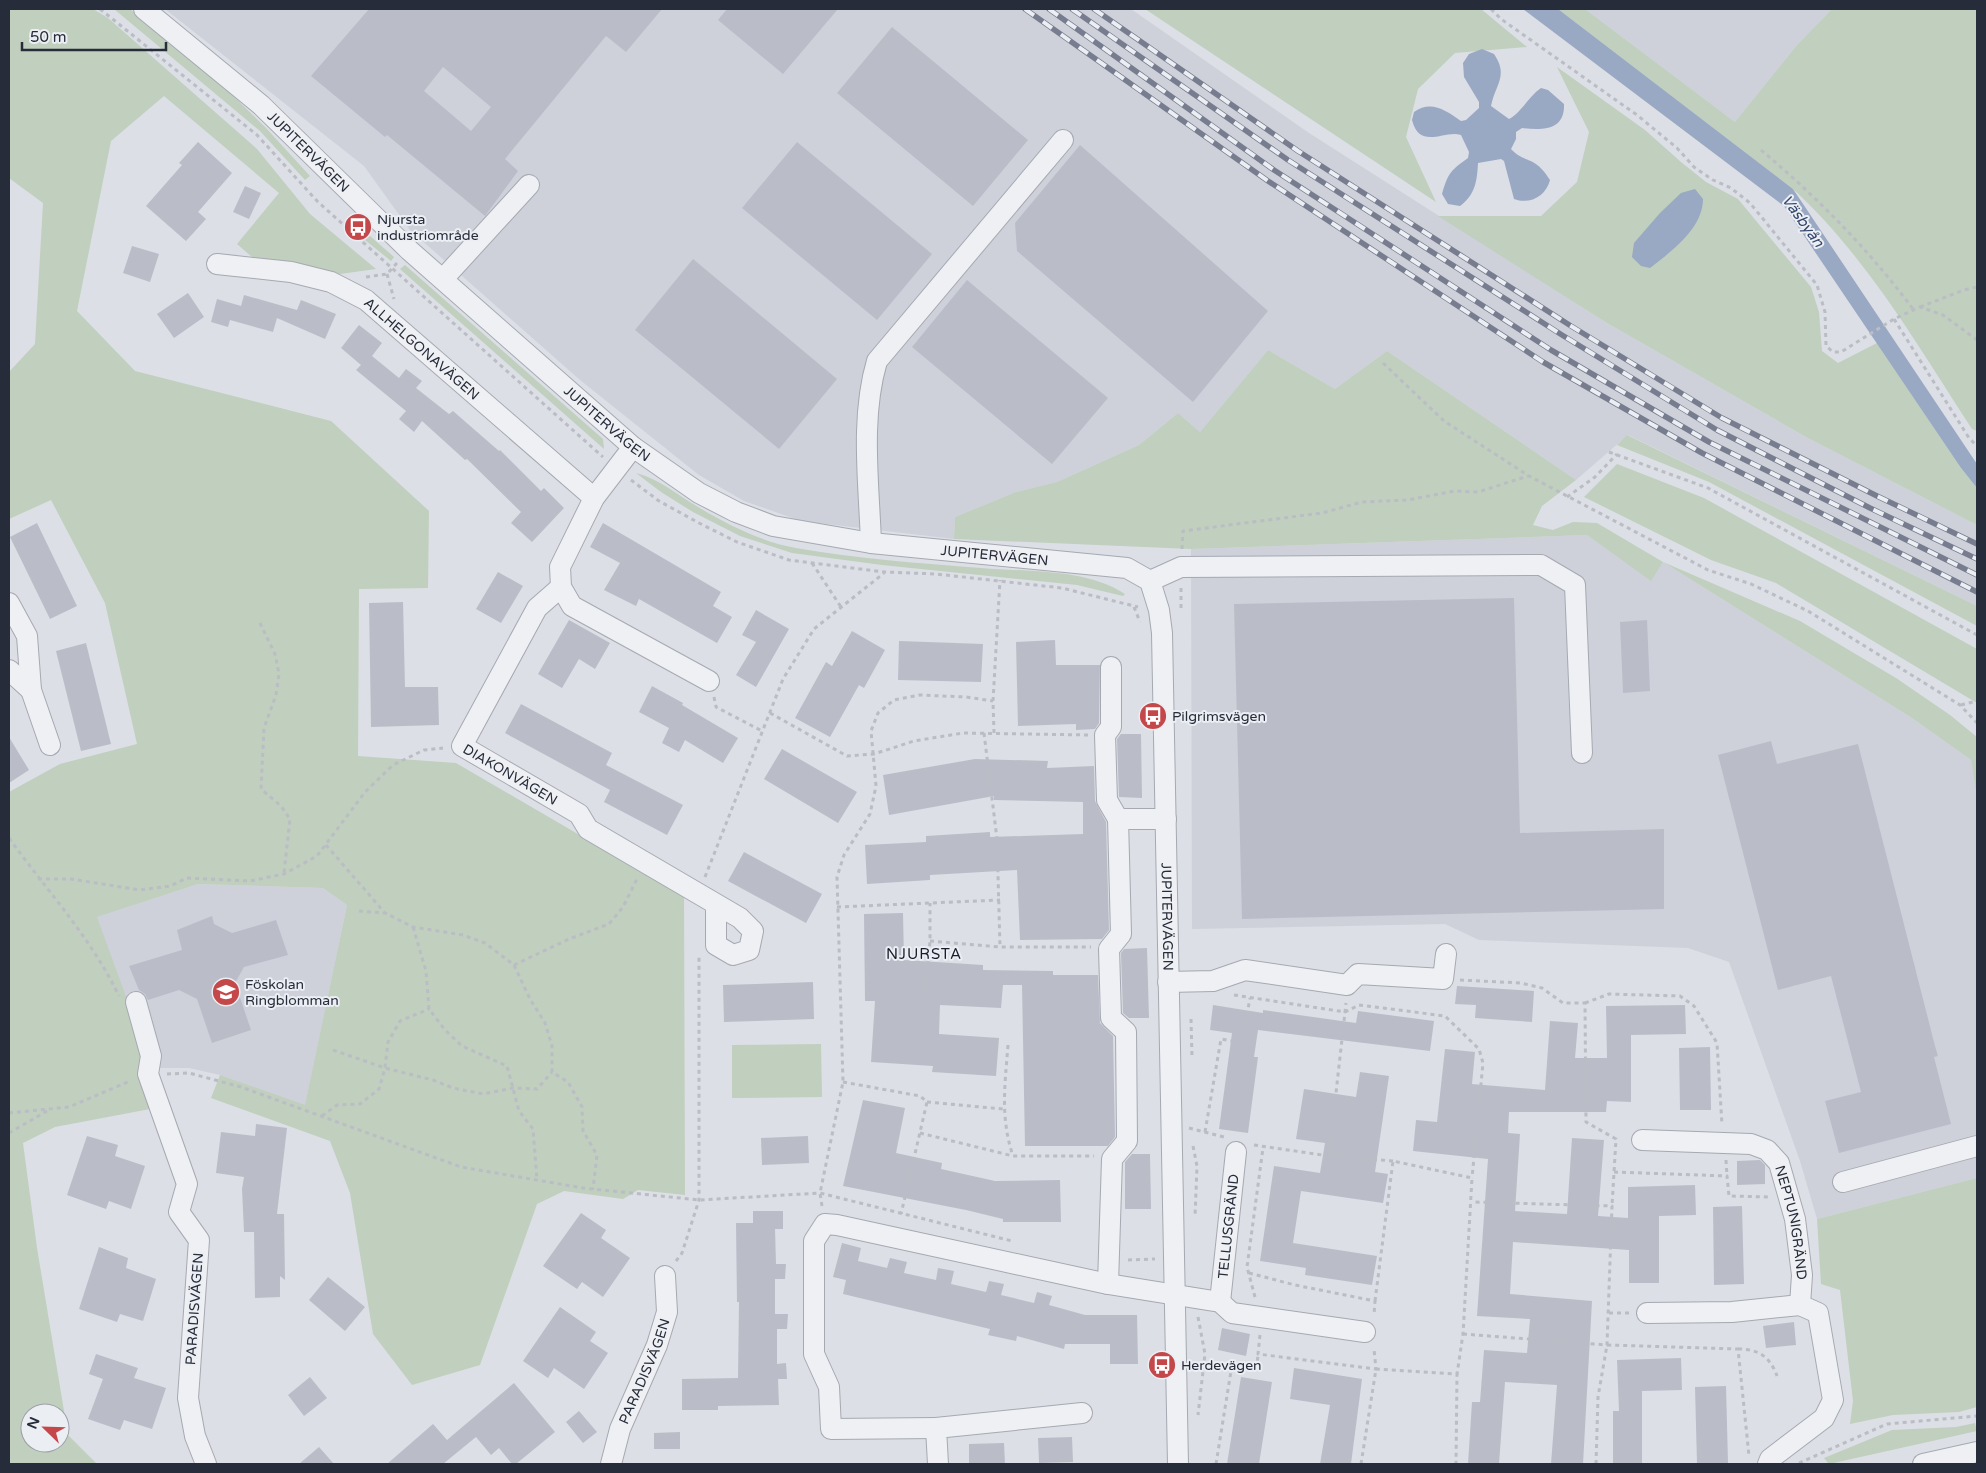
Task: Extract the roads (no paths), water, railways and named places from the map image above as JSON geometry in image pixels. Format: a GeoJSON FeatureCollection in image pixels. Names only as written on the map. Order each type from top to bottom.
{"type":"FeatureCollection","features":[{"type":"Feature","properties":{"kind":"street","name":"JUPITERVÄGEN"},"geometry":{"type":"LineString","coordinates":[[144,9],[261,105],[409,250],[633,447],[699,493],[736,512],[773,526],[871,543],[1127,568],[1150,581],[1162,633],[1166,819],[1176,982],[1174,1295],[1178,1464]]}},
{"type":"Feature","properties":{"kind":"street"},"geometry":{"type":"LineString","coordinates":[[871,543],[868,427],[870,384],[877,361],[1063,140]]}},
{"type":"Feature","properties":{"kind":"street"},"geometry":{"type":"LineString","coordinates":[[443,280],[529,185]]}},
{"type":"Feature","properties":{"kind":"street","name":"ALLHELGONAVÄGEN"},"geometry":{"type":"LineString","coordinates":[[217,264],[291,272],[331,282],[366,300],[594,498]]}},
{"type":"Feature","properties":{"kind":"street"},"geometry":{"type":"LineString","coordinates":[[633,447],[615,468],[594,498],[560,567],[561,587],[572,606],[709,681]]}},
{"type":"Feature","properties":{"kind":"street"},"geometry":{"type":"LineString","coordinates":[[1150,581],[1180,567],[1542,565],[1575,585],[1582,753]]}},
{"type":"Feature","properties":{"kind":"street","name":"DIAKONVÄGEN"},"geometry":{"type":"LineString","coordinates":[[561,587],[537,608],[462,746],[579,814],[588,829],[716,904]]}},
{"type":"Feature","properties":{"kind":"street"},"geometry":{"type":"LineString","coordinates":[[9,603],[27,636],[30,690],[50,745]]}},
{"type":"Feature","properties":{"kind":"street"},"geometry":{"type":"LineString","coordinates":[[1108,1284],[1112,1159],[1127,1140],[1126,1032],[1111,1018],[1109,949],[1121,934],[1118,819],[1107,800],[1105,735],[1111,727],[1111,667]]}},
{"type":"Feature","properties":{"kind":"street"},"geometry":{"type":"LineString","coordinates":[[9,670],[30,690]]}},
{"type":"Feature","properties":{"kind":"street"},"geometry":{"type":"LineString","coordinates":[[1118,819],[1166,819]]}},
{"type":"Feature","properties":{"kind":"street"},"geometry":{"type":"LineString","coordinates":[[1176,982],[1213,981],[1245,970],[1347,985],[1358,974],[1443,979],[1446,954]]}},
{"type":"Feature","properties":{"kind":"street","name":"PARADISVÄGEN"},"geometry":{"type":"LineString","coordinates":[[129,1002],[151,1056],[148,1074],[187,1184],[179,1212],[198,1240],[188,1398],[195,1436],[206,1464]]}},
{"type":"Feature","properties":{"kind":"street","name":"NEPTUNIGRÄND"},"geometry":{"type":"LineString","coordinates":[[1642,1140],[1751,1144],[1767,1150],[1779,1163],[1795,1219],[1802,1275],[1800,1305]]}},
{"type":"Feature","properties":{"kind":"street","name":"TELLUSGRÄND"},"geometry":{"type":"LineString","coordinates":[[1220,1302],[1236,1146]]}},
{"type":"Feature","properties":{"kind":"street"},"geometry":{"type":"LineString","coordinates":[[1844,1182],[1977,1146]]}},
{"type":"Feature","properties":{"kind":"street"},"geometry":{"type":"LineString","coordinates":[[1082,1413],[936,1428],[831,1429],[829,1387],[814,1354],[814,1241],[825,1224],[837,1224],[1108,1284],[1220,1302],[1232,1313],[1371,1331]]}},
{"type":"Feature","properties":{"kind":"street","name":"PARADISVÄGEN"},"geometry":{"type":"LineString","coordinates":[[611,1464],[628,1411],[657,1345],[666,1312],[666,1276]]}},
{"type":"Feature","properties":{"kind":"street"},"geometry":{"type":"LineString","coordinates":[[1647,1313],[1732,1312],[1800,1305],[1818,1313],[1833,1400],[1824,1418],[1770,1459],[1768,1464]]}},
{"type":"Feature","properties":{"kind":"street"},"geometry":{"type":"LineString","coordinates":[[936,1428],[938,1464]]}},
{"type":"Feature","properties":{"kind":"street"},"geometry":{"type":"LineString","coordinates":[[1924,1464],[1977,1452]]}},
{"type":"Feature","properties":{"kind":"water","name":"Väsbyån"},"geometry":{"type":"Polygon","coordinates":[[[1523,9],[1558,9],[1793,189],[1977,464],[1977,488],[1961,468],[1784,206],[1523,9]]]}},
{"type":"Feature","properties":{"kind":"water"},"geometry":{"type":"Polygon","coordinates":[[[1482,49],[1494,54],[1500,68],[1500,80],[1491,106],[1509,119],[1541,88],[1548,90],[1564,104],[1561,119],[1551,127],[1537,129],[1522,128],[1516,132],[1516,139],[1511,149],[1521,157],[1535,163],[1545,172],[1550,180],[1545,191],[1531,200],[1520,201],[1514,199],[1504,161],[1501,159],[1478,163],[1476,182],[1472,193],[1460,206],[1448,204],[1442,194],[1446,181],[1454,169],[1468,158],[1469,152],[1461,135],[1448,134],[1427,137],[1421,135],[1412,120],[1414,112],[1420,108],[1438,108],[1461,121],[1466,120],[1479,108],[1479,102],[1464,77],[1463,63],[1469,54],[1482,49]]]}},
{"type":"Feature","properties":{"kind":"water"},"geometry":{"type":"Polygon","coordinates":[[[1695,189],[1703,199],[1702,210],[1692,229],[1668,254],[1650,268],[1641,266],[1632,257],[1634,243],[1660,213],[1681,193],[1695,189]]]}},
{"type":"Feature","properties":{"kind":"railway"},"geometry":{"type":"LineString","coordinates":[[1025,9],[1268,181],[1543,362],[1702,453],[1977,592]]}},
{"type":"Feature","properties":{"kind":"railway"},"geometry":{"type":"LineString","coordinates":[[1049,9],[1274,170],[1551,350],[1709,442],[1977,575]]}},
{"type":"Feature","properties":{"kind":"railway"},"geometry":{"type":"LineString","coordinates":[[1072,9],[1288,160],[1562,335],[1717,430],[1870,508],[1977,559]]}},
{"type":"Feature","properties":{"kind":"railway"},"geometry":{"type":"LineString","coordinates":[[1094,9],[1298,151],[1571,326],[1722,418],[1977,544]]}},
{"type":"Feature","properties":{"kind":"place","name":"Njursta industriområde"},"geometry":{"type":"Point","coordinates":[358,227]}},
{"type":"Feature","properties":{"kind":"place","name":"Pilgrimsvägen"},"geometry":{"type":"Point","coordinates":[1153,716]}},
{"type":"Feature","properties":{"kind":"place","name":"Föskolan Ringblomman"},"geometry":{"type":"Point","coordinates":[226,992]}},
{"type":"Feature","properties":{"kind":"place","name":"Herdevägen"},"geometry":{"type":"Point","coordinates":[1162,1365]}},
{"type":"Feature","properties":{"kind":"district","name":"NJURSTA"},"geometry":{"type":"Point","coordinates":[924,954]}}]}
